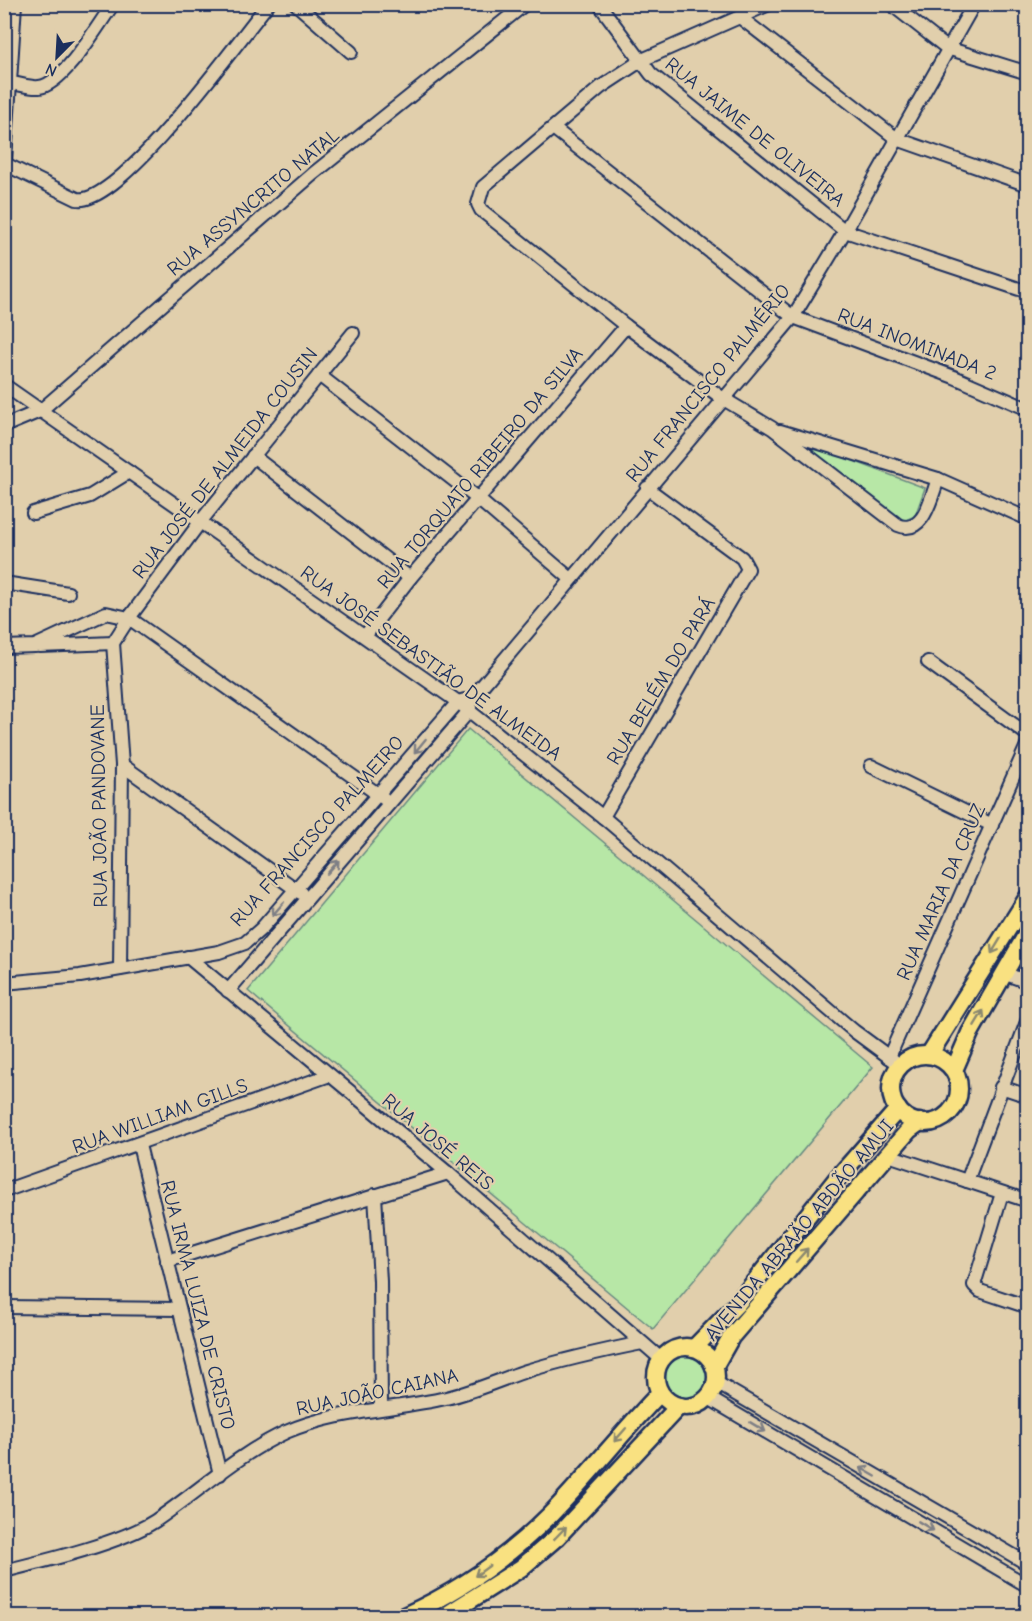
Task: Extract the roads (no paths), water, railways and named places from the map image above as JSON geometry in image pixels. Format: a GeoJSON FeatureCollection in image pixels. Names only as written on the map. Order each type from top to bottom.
{"type":"FeatureCollection","features":[{"type":"Feature","properties":{"kind":"main road"},"geometry":{"type":"LineString","coordinates":[[929,1055],[1028,897]]}},
{"type":"Feature","properties":{"kind":"main road"},"geometry":{"type":"LineString","coordinates":[[954,1070],[970,1033],[1006,974],[1028,932]]}},
{"type":"Feature","properties":{"kind":"main road"},"geometry":{"type":"LineString","coordinates":[[918,1055],[929,1055],[947,1063],[954,1070],[959,1092],[950,1112],[941,1118],[920,1122],[904,1116],[898,1110],[890,1092],[894,1061],[918,1055]]}},
{"type":"Feature","properties":{"kind":"main road","name":"AVENIDA ABRAÃO ABDÃO AMUI"},"geometry":{"type":"LineString","coordinates":[[694,1348],[737,1304],[835,1181],[898,1110]]}},
{"type":"Feature","properties":{"kind":"main road","name":"AVENIDA ABRAÃO ABDÃO AMUI"},"geometry":{"type":"LineString","coordinates":[[712,1382],[731,1337],[888,1155],[920,1122]]}},
{"type":"Feature","properties":{"kind":"main road"},"geometry":{"type":"LineString","coordinates":[[679,1348],[694,1348],[709,1359],[712,1382],[694,1405],[679,1406],[660,1393],[656,1376],[661,1359],[679,1348]]}},
{"type":"Feature","properties":{"kind":"main road"},"geometry":{"type":"LineString","coordinates":[[404,1617],[446,1597],[518,1545],[550,1515],[660,1393]]}},
{"type":"Feature","properties":{"kind":"main road"},"geometry":{"type":"LineString","coordinates":[[445,1617],[521,1568],[557,1537],[679,1406]]}},
{"type":"Feature","properties":{"kind":"street"},"geometry":{"type":"LineString","coordinates":[[15,4],[5,170],[77,199],[90,199],[131,170],[153,147],[268,4]]}},
{"type":"Feature","properties":{"kind":"street"},"geometry":{"type":"LineString","coordinates":[[11,83],[39,87],[52,82],[80,50],[113,4]]}},
{"type":"Feature","properties":{"kind":"street"},"geometry":{"type":"LineString","coordinates":[[296,4],[351,52]]}},
{"type":"Feature","properties":{"kind":"street","name":"RUA ASSYNCRITO NATAL"},"geometry":{"type":"LineString","coordinates":[[4,426],[40,411],[313,174],[525,4]]}},
{"type":"Feature","properties":{"kind":"street","name":"RUA JAIME DE OLIVEIRA"},"geometry":{"type":"LineString","coordinates":[[599,4],[651,74],[845,231]]}},
{"type":"Feature","properties":{"kind":"street"},"geometry":{"type":"LineString","coordinates":[[769,4],[642,60],[601,87],[483,187],[478,204],[481,210],[626,326],[722,398],[772,428],[904,528],[916,525],[923,517],[938,479]]}},
{"type":"Feature","properties":{"kind":"street"},"geometry":{"type":"LineString","coordinates":[[891,4],[948,48],[1028,73]]}},
{"type":"Feature","properties":{"kind":"street","name":"RUA FRANCISCO PALMÉRIO"},"geometry":{"type":"LineString","coordinates":[[470,705],[571,579],[792,317],[845,231],[974,4]]}},
{"type":"Feature","properties":{"kind":"street"},"geometry":{"type":"LineString","coordinates":[[741,18],[897,139],[1028,185]]}},
{"type":"Feature","properties":{"kind":"street","name":"RUA INOMINADA 2"},"geometry":{"type":"LineString","coordinates":[[553,128],[792,317],[954,377],[1027,408]]}},
{"type":"Feature","properties":{"kind":"street"},"geometry":{"type":"LineString","coordinates":[[845,231],[1028,292]]}},
{"type":"Feature","properties":{"kind":"street","name":"RUA TORQUATO RIBEIRO DA SILVA"},"geometry":{"type":"LineString","coordinates":[[365,636],[410,578],[626,326]]}},
{"type":"Feature","properties":{"kind":"street","name":"RUA JOSÉ DE ALMEIDA COUSIN"},"geometry":{"type":"LineString","coordinates":[[112,643],[201,521],[353,333]]}},
{"type":"Feature","properties":{"kind":"street"},"geometry":{"type":"LineString","coordinates":[[318,375],[478,499],[571,579]]}},
{"type":"Feature","properties":{"kind":"street","name":"RUA JOSÉ SEBASTIÃO DE ALMEIDA"},"geometry":{"type":"LineString","coordinates":[[4,385],[458,702],[470,705],[854,1031],[894,1061]]}},
{"type":"Feature","properties":{"kind":"street"},"geometry":{"type":"LineString","coordinates":[[772,428],[938,479],[1028,519]]}},
{"type":"Feature","properties":{"kind":"street"},"geometry":{"type":"LineString","coordinates":[[253,456],[410,578]]}},
{"type":"Feature","properties":{"kind":"street"},"geometry":{"type":"LineString","coordinates":[[33,513],[90,496],[129,472]]}},
{"type":"Feature","properties":{"kind":"street","name":"RUA BELÉM DO PARÁ"},"geometry":{"type":"LineString","coordinates":[[603,817],[747,575],[747,564],[647,488]]}},
{"type":"Feature","properties":{"kind":"street"},"geometry":{"type":"LineString","coordinates":[[4,583],[69,593]]}},
{"type":"Feature","properties":{"kind":"street"},"geometry":{"type":"LineString","coordinates":[[35,646],[105,613],[129,618],[384,799]]}},
{"type":"Feature","properties":{"kind":"street"},"geometry":{"type":"LineString","coordinates":[[4,647],[112,643]]}},
{"type":"Feature","properties":{"kind":"street","name":"RUA JOÃO PANDOVANE"},"geometry":{"type":"LineString","coordinates":[[112,643],[122,765],[120,969]]}},
{"type":"Feature","properties":{"kind":"street"},"geometry":{"type":"LineString","coordinates":[[928,662],[1028,735]]}},
{"type":"Feature","properties":{"kind":"street","name":"RUA FRANCISCO PALMEIRO"},"geometry":{"type":"LineString","coordinates":[[228,991],[306,898],[458,702]]}},
{"type":"Feature","properties":{"kind":"street","name":"RUA FRANCISCO PALMEIRO"},"geometry":{"type":"LineString","coordinates":[[4,984],[120,969],[219,952],[245,943],[384,799],[470,705]]}},
{"type":"Feature","properties":{"kind":"street","name":"RUA MARIA DA CRUZ"},"geometry":{"type":"LineString","coordinates":[[894,1061],[1028,742]]}},
{"type":"Feature","properties":{"kind":"street"},"geometry":{"type":"LineString","coordinates":[[122,765],[306,898]]}},
{"type":"Feature","properties":{"kind":"street"},"geometry":{"type":"LineString","coordinates":[[871,766],[993,825]]}},
{"type":"Feature","properties":{"kind":"street"},"geometry":{"type":"LineString","coordinates":[[245,943],[257,956]]}},
{"type":"Feature","properties":{"kind":"street","name":"RUA JOSÉ REIS"},"geometry":{"type":"LineString","coordinates":[[188,957],[327,1076],[448,1173],[661,1359]]}},
{"type":"Feature","properties":{"kind":"street"},"geometry":{"type":"LineString","coordinates":[[1006,974],[1028,982]]}},
{"type":"Feature","properties":{"kind":"street"},"geometry":{"type":"LineString","coordinates":[[967,1181],[1028,1019]]}},
{"type":"Feature","properties":{"kind":"street","name":"RUA WILLIAM GILLS"},"geometry":{"type":"LineString","coordinates":[[4,1191],[139,1145],[327,1076]]}},
{"type":"Feature","properties":{"kind":"street"},"geometry":{"type":"LineString","coordinates":[[1002,1087],[1028,1096]]}},
{"type":"Feature","properties":{"kind":"street","name":"RUA IRMA LUIZA DE CRISTO"},"geometry":{"type":"LineString","coordinates":[[139,1145],[220,1474]]}},
{"type":"Feature","properties":{"kind":"street"},"geometry":{"type":"LineString","coordinates":[[888,1155],[1028,1201]]}},
{"type":"Feature","properties":{"kind":"street"},"geometry":{"type":"LineString","coordinates":[[167,1261],[448,1173]]}},
{"type":"Feature","properties":{"kind":"street"},"geometry":{"type":"LineString","coordinates":[[1002,1193],[974,1285],[980,1292],[1028,1307]]}},
{"type":"Feature","properties":{"kind":"street"},"geometry":{"type":"LineString","coordinates":[[375,1195],[380,1281],[381,1407]]}},
{"type":"Feature","properties":{"kind":"street"},"geometry":{"type":"LineString","coordinates":[[4,1307],[178,1309]]}},
{"type":"Feature","properties":{"kind":"street","name":"RUA JOÃO CAIANA"},"geometry":{"type":"LineString","coordinates":[[4,1572],[59,1557],[153,1523],[220,1474],[286,1432],[318,1421],[381,1407],[413,1405],[473,1391],[523,1372],[642,1343]]}},
{"type":"Feature","properties":{"kind":"street"},"geometry":{"type":"LineString","coordinates":[[712,1382],[1028,1564]]}},
{"type":"Feature","properties":{"kind":"street"},"geometry":{"type":"LineString","coordinates":[[712,1382],[1028,1586]]}}]}
